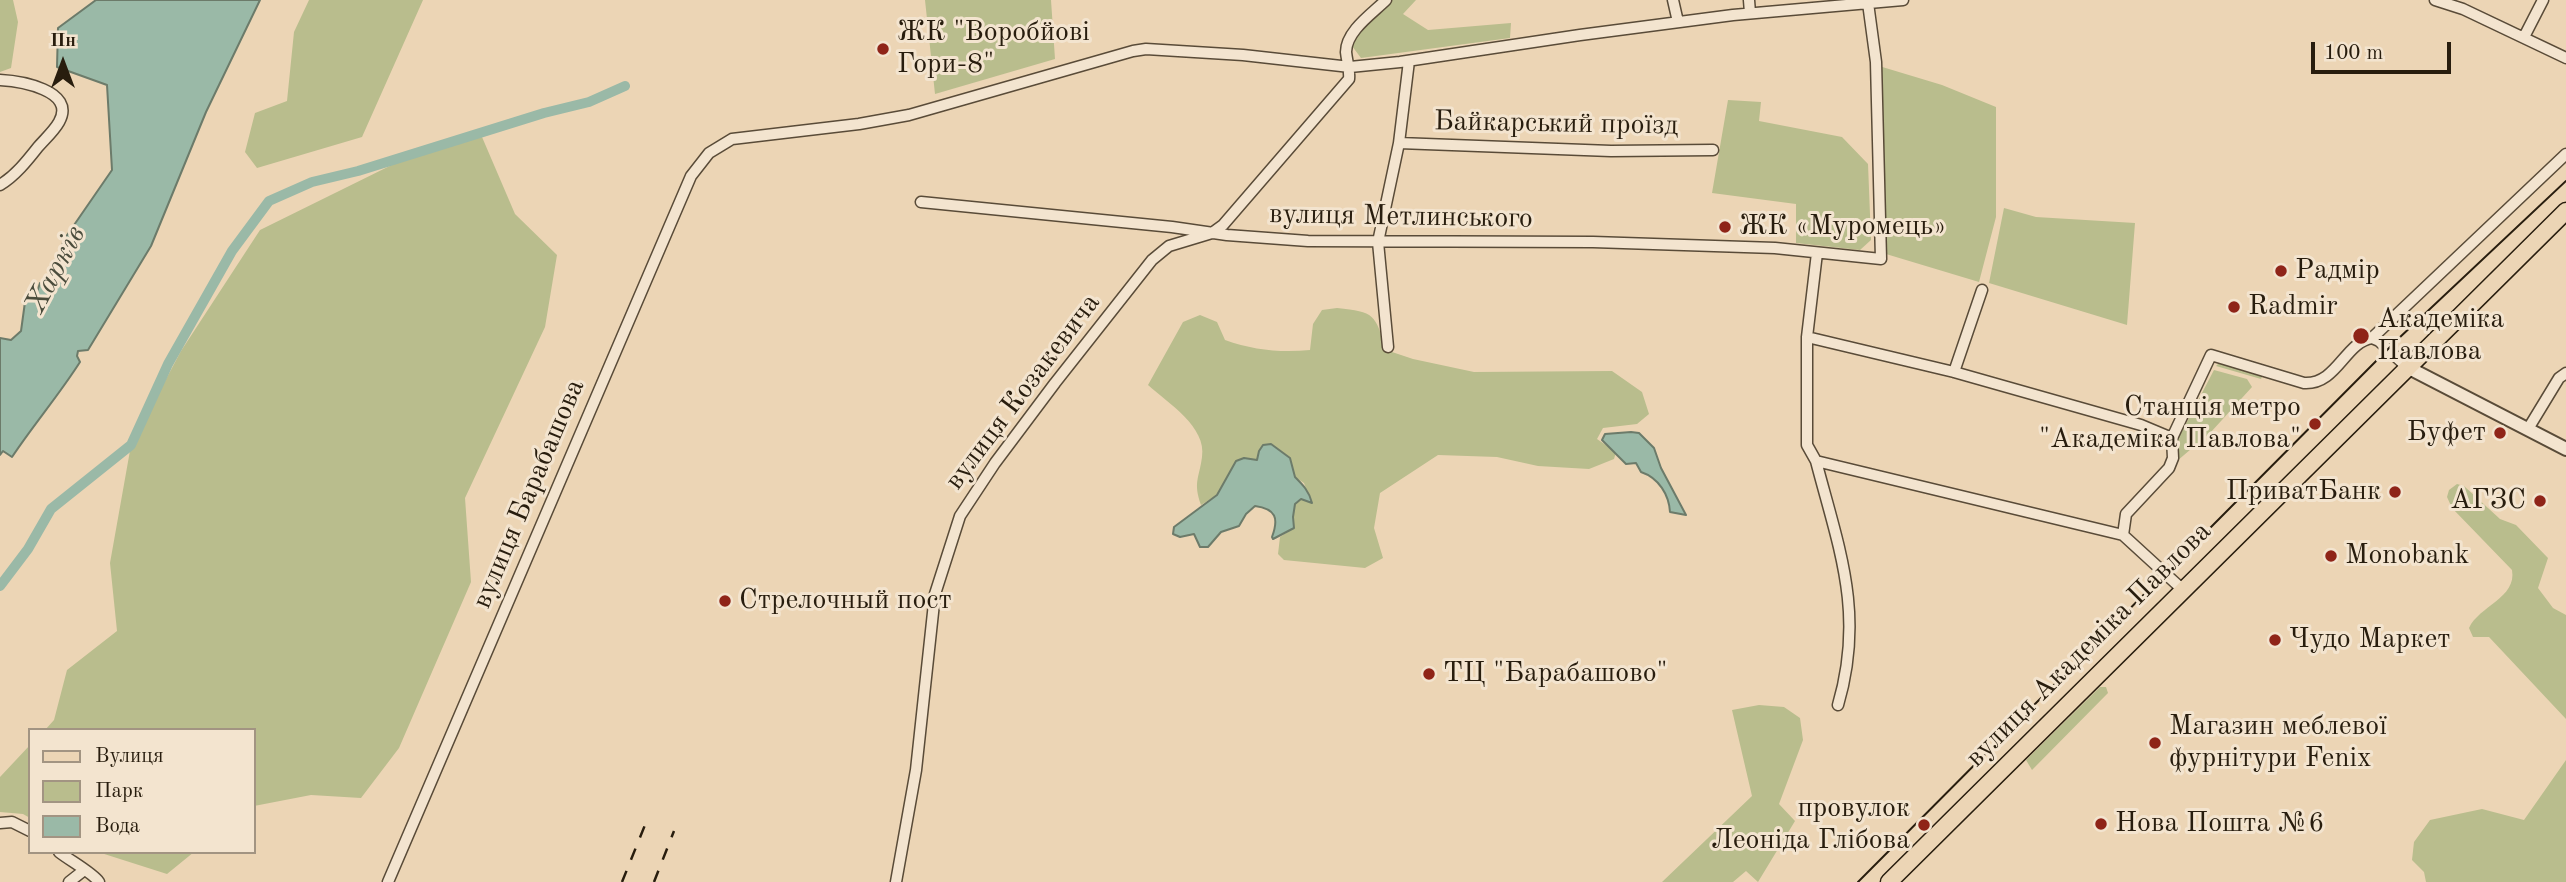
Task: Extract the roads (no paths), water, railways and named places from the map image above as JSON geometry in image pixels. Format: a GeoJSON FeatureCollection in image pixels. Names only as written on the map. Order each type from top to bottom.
{"type":"FeatureCollection","features":[{"type":"Feature","properties":{"kind":"main road","name":"вулиця Академіка Павлова"},"geometry":{"type":"LineString","coordinates":[[1889,882],[2566,211]]}},
{"type":"Feature","properties":{"kind":"street"},"geometry":{"type":"LineString","coordinates":[[1386,0],[1352,34],[1346,49],[1350,67],[1750,13],[1903,0]]}},
{"type":"Feature","properties":{"kind":"street"},"geometry":{"type":"LineString","coordinates":[[1673,0],[1678,22]]}},
{"type":"Feature","properties":{"kind":"street"},"geometry":{"type":"LineString","coordinates":[[1749,0],[1750,13]]}},
{"type":"Feature","properties":{"kind":"street"},"geometry":{"type":"LineString","coordinates":[[2435,0],[2463,9],[2566,58]]}},
{"type":"Feature","properties":{"kind":"street"},"geometry":{"type":"LineString","coordinates":[[2524,37],[2543,0]]}},
{"type":"Feature","properties":{"kind":"street","name":"вулиця Метлинського"},"geometry":{"type":"LineString","coordinates":[[921,202],[1308,241],[1593,242],[1775,248],[1881,259],[1877,62],[1868,3]]}},
{"type":"Feature","properties":{"kind":"street","name":"вулиця Барабашова"},"geometry":{"type":"LineString","coordinates":[[388,882],[691,176],[709,153],[732,139],[882,121],[1146,49],[1350,67]]}},
{"type":"Feature","properties":{"kind":"street"},"geometry":{"type":"LineString","coordinates":[[1388,347],[1378,242],[1399,143],[1409,61]]}},
{"type":"Feature","properties":{"kind":"street","name":"вулиця Козакевича"},"geometry":{"type":"LineString","coordinates":[[896,882],[916,770],[935,594],[960,516],[995,463],[1055,383],[1152,260],[1169,246],[1212,233],[1223,225],[1349,79],[1350,67]]}},
{"type":"Feature","properties":{"kind":"street"},"geometry":{"type":"LineString","coordinates":[[0,80],[14,80],[50,91],[59,101],[62,113],[60,121],[9,180],[0,185]]}},
{"type":"Feature","properties":{"kind":"street","name":"Байкарський проїзд"},"geometry":{"type":"LineString","coordinates":[[1399,143],[1611,151],[1713,150]]}},
{"type":"Feature","properties":{"kind":"street"},"geometry":{"type":"LineString","coordinates":[[2372,338],[2566,154]]}},
{"type":"Feature","properties":{"kind":"street"},"geometry":{"type":"LineString","coordinates":[[1817,253],[1807,337],[1807,445],[1816,461],[1847,579],[1850,643],[1838,705]]}},
{"type":"Feature","properties":{"kind":"street"},"geometry":{"type":"LineString","coordinates":[[1954,372],[1982,290]]}},
{"type":"Feature","properties":{"kind":"street"},"geometry":{"type":"LineString","coordinates":[[1807,337],[1954,372],[2141,425],[2172,438]]}},
{"type":"Feature","properties":{"kind":"street"},"geometry":{"type":"LineString","coordinates":[[2123,535],[2126,514],[2169,468],[2172,438],[2211,355],[2304,383],[2312,383],[2328,375],[2365,339],[2372,338],[2379,341],[2407,367],[2566,449]]}},
{"type":"Feature","properties":{"kind":"street"},"geometry":{"type":"LineString","coordinates":[[2528,429],[2559,378],[2566,373]]}},
{"type":"Feature","properties":{"kind":"street"},"geometry":{"type":"LineString","coordinates":[[1816,461],[2123,535],[2182,589]]}},
{"type":"Feature","properties":{"kind":"street"},"geometry":{"type":"LineString","coordinates":[[0,823],[12,822],[28,830]]}},
{"type":"Feature","properties":{"kind":"street"},"geometry":{"type":"LineString","coordinates":[[62,854],[83,871],[95,876],[99,882]]}},
{"type":"Feature","properties":{"kind":"street"},"geometry":{"type":"LineString","coordinates":[[68,882],[83,871]]}},
{"type":"Feature","properties":{"kind":"water","name":"Харків"},"geometry":{"type":"Polygon","coordinates":[[[96,0],[260,0],[206,112],[151,246],[88,350],[78,351],[80,362],[64,386],[12,457],[3,451],[0,455],[0,338],[11,340],[21,331],[25,302],[35,298],[40,283],[53,281],[56,274],[52,268],[61,262],[63,241],[112,170],[107,85],[57,67],[58,28],[96,0]]]}},
{"type":"Feature","properties":{"kind":"water"},"geometry":{"type":"Polygon","coordinates":[[[1639,433],[1654,448],[1661,468],[1686,515],[1670,512],[1668,499],[1658,483],[1641,472],[1636,463],[1626,464],[1602,440],[1605,434],[1639,433]]]}},
{"type":"Feature","properties":{"kind":"water"},"geometry":{"type":"Polygon","coordinates":[[[1271,444],[1290,458],[1295,477],[1312,503],[1301,499],[1295,504],[1294,528],[1273,539],[1274,516],[1268,509],[1255,506],[1239,526],[1221,532],[1208,547],[1200,547],[1194,534],[1180,537],[1173,534],[1174,527],[1217,495],[1236,461],[1244,458],[1257,460],[1263,445],[1271,444]]]}},
{"type":"Feature","properties":{"kind":"waterway"},"geometry":{"type":"LineString","coordinates":[[0,586],[28,549],[51,509],[131,445],[168,364],[232,251],[269,201],[312,182],[358,171],[544,113],[589,102],[625,86]]}},
{"type":"Feature","properties":{"kind":"tram line"},"geometry":{"type":"LineString","coordinates":[[1858,882],[2398,339],[2566,181]]}},
{"type":"Feature","properties":{"kind":"railway"},"geometry":{"type":"LineString","coordinates":[[622,882],[647,820]]}},
{"type":"Feature","properties":{"kind":"railway"},"geometry":{"type":"LineString","coordinates":[[654,882],[674,831]]}},
{"type":"Feature","properties":{"kind":"place","name":"ЖК \"Воробйові Гори-8\""},"geometry":{"type":"Point","coordinates":[883,49]}},
{"type":"Feature","properties":{"kind":"place","name":"ЖК «Муромець»"},"geometry":{"type":"Point","coordinates":[1725,227]}},
{"type":"Feature","properties":{"kind":"place","name":"Радмір"},"geometry":{"type":"Point","coordinates":[2281,271]}},
{"type":"Feature","properties":{"kind":"place","name":"Radmir"},"geometry":{"type":"Point","coordinates":[2234,307]}},
{"type":"Feature","properties":{"kind":"place","name":"Академіка Павлова"},"geometry":{"type":"Point","coordinates":[2361,336]}},
{"type":"Feature","properties":{"kind":"place","name":"Станція метро \"Академіка Павлова\""},"geometry":{"type":"Point","coordinates":[2315,424]}},
{"type":"Feature","properties":{"kind":"place","name":"Буфет"},"geometry":{"type":"Point","coordinates":[2500,433]}},
{"type":"Feature","properties":{"kind":"place","name":"ПриватБанк"},"geometry":{"type":"Point","coordinates":[2395,492]}},
{"type":"Feature","properties":{"kind":"place","name":"АГЗС"},"geometry":{"type":"Point","coordinates":[2540,501]}},
{"type":"Feature","properties":{"kind":"place","name":"Monobank"},"geometry":{"type":"Point","coordinates":[2331,556]}},
{"type":"Feature","properties":{"kind":"place","name":"Стрелочный пост"},"geometry":{"type":"Point","coordinates":[725,601]}},
{"type":"Feature","properties":{"kind":"place","name":"Чудо Маркет"},"geometry":{"type":"Point","coordinates":[2275,640]}},
{"type":"Feature","properties":{"kind":"place","name":"ТЦ \"Барабашово\""},"geometry":{"type":"Point","coordinates":[1429,674]}},
{"type":"Feature","properties":{"kind":"place","name":"Магазин меблевої фурнітури Fenix"},"geometry":{"type":"Point","coordinates":[2155,743]}},
{"type":"Feature","properties":{"kind":"place","name":"Нова Пошта №6"},"geometry":{"type":"Point","coordinates":[2101,824]}},
{"type":"Feature","properties":{"kind":"place","name":"провулок Леоніда Глібова"},"geometry":{"type":"Point","coordinates":[1924,825]}}]}
